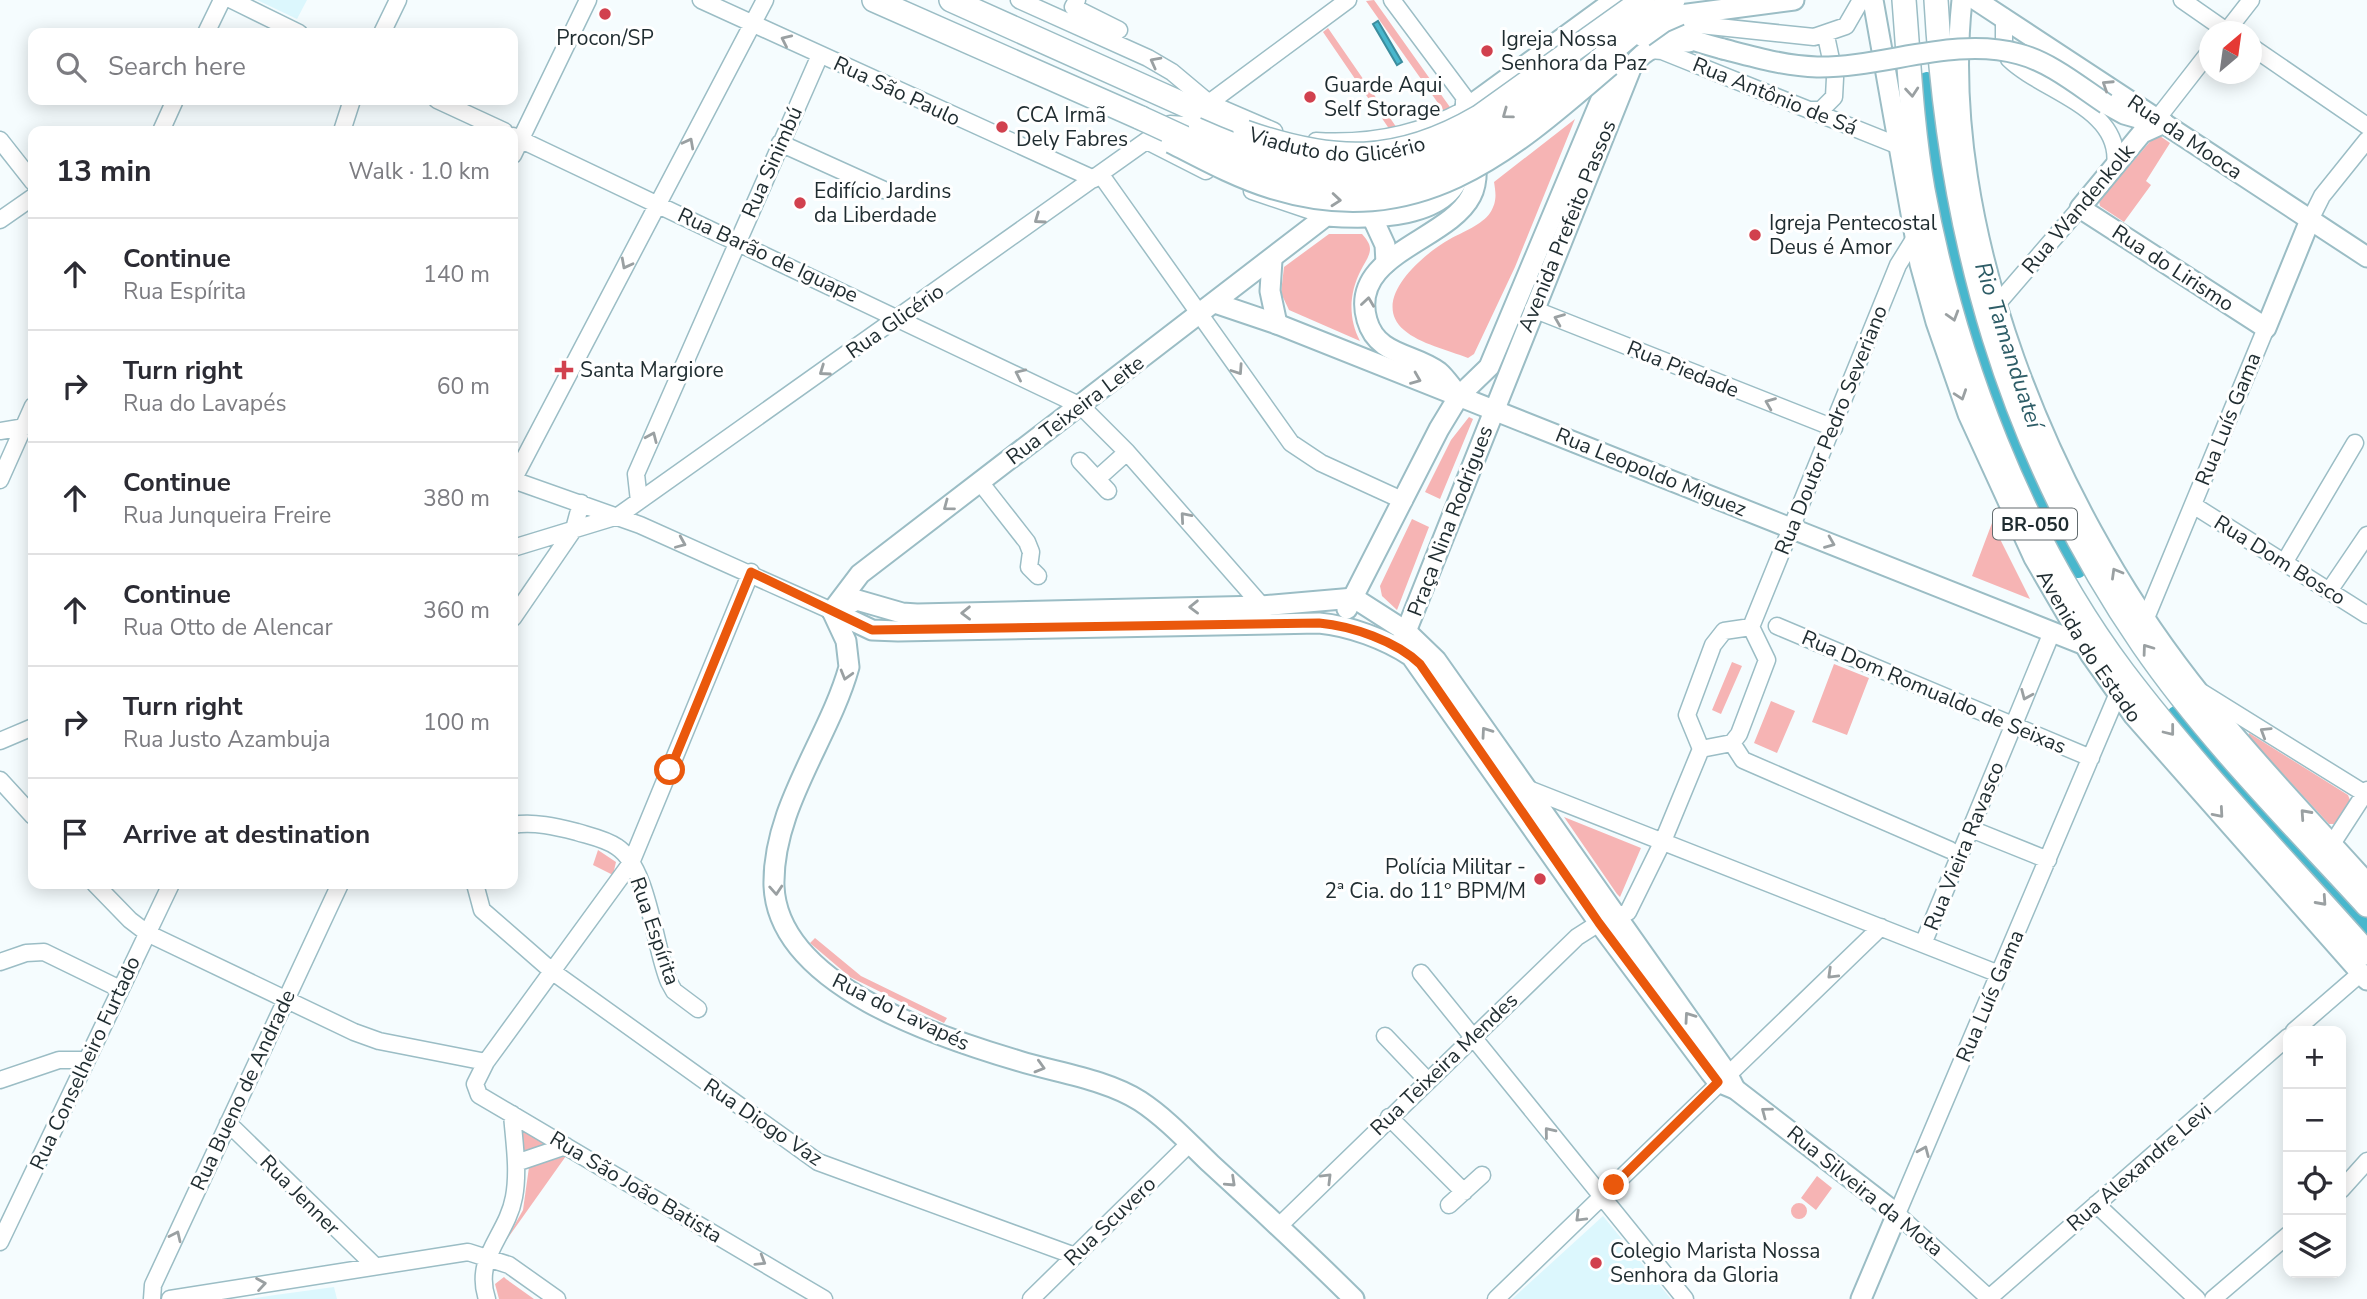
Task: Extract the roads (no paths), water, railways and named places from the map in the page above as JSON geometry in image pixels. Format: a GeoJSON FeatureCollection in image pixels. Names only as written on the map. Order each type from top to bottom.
{"type":"FeatureCollection","features":[{"type":"Feature","properties":{"kind":"highway","name":"Viaduto do Glicério"},"geometry":{"type":"LineString","coordinates":[[874,0],[1255,168],[1298,180],[1378,184],[1422,176],[1453,165],[1511,130],[1673,0]]}},
{"type":"Feature","properties":{"kind":"highway"},"geometry":{"type":"LineString","coordinates":[[913,0],[1123,95],[1169,122]]}},
{"type":"Feature","properties":{"kind":"highway","name":"Viaduto do Glicério"},"geometry":{"type":"LineString","coordinates":[[951,0],[1245,132],[1307,152],[1346,156],[1387,152],[1450,134],[1479,117],[1637,8]]}},
{"type":"Feature","properties":{"kind":"highway"},"geometry":{"type":"LineString","coordinates":[[979,0],[1209,103]]}},
{"type":"Feature","properties":{"kind":"highway","name":"Avenida do Estado"},"geometry":{"type":"LineString","coordinates":[[1904,0],[1923,187],[1940,274],[1974,380],[2022,501],[2075,600],[2122,670],[2365,968]]}},
{"type":"Feature","properties":{"kind":"highway","name":"BR-050"},"geometry":{"type":"LineString","coordinates":[[1936,0],[1954,177],[1975,277],[2012,394],[2046,478],[2109,592],[2152,657],[2242,768],[2367,905]]}},
{"type":"Feature","properties":{"kind":"main road","name":"Viaduto do Glicério"},"geometry":{"type":"LineString","coordinates":[[1141,118],[1161,138],[1237,176],[1274,189],[1309,198],[1349,201],[1384,199],[1446,185],[1497,157],[1664,22],[1680,15],[1794,0]]}},
{"type":"Feature","properties":{"kind":"main road","name":"Avenida do Estado"},"geometry":{"type":"LineString","coordinates":[[1873,0],[1916,236],[1937,322],[1968,414],[2003,496],[2043,576],[2118,693],[2198,789],[2365,968]]}},
{"type":"Feature","properties":{"kind":"main road"},"geometry":{"type":"LineString","coordinates":[[1962,0],[1957,65],[1961,123],[1985,259],[2037,417],[2071,494],[2121,582],[2197,690],[2367,883]]}},
{"type":"Feature","properties":{"kind":"main road","name":"Rua da Mooca"},"geometry":{"type":"LineString","coordinates":[[1976,0],[2310,220],[2364,249]]}},
{"type":"Feature","properties":{"kind":"main road"},"geometry":{"type":"LineString","coordinates":[[1326,216],[1373,219],[1440,201],[1454,188],[1461,169],[1467,105],[1612,1],[1637,8],[1696,42],[1765,60],[1818,67],[1943,52],[2003,51],[2039,62],[2109,106],[2137,118],[2160,121]]}},
{"type":"Feature","properties":{"kind":"main road"},"geometry":{"type":"LineString","coordinates":[[1650,50],[1662,44],[1696,42]]}},
{"type":"Feature","properties":{"kind":"main road","name":"Avenida Prefeito Passos"},"geometry":{"type":"LineString","coordinates":[[1494,409],[1632,66],[1638,57],[1650,50]]}},
{"type":"Feature","properties":{"kind":"main road","name":"Avenida Prefeito Passos"},"geometry":{"type":"LineString","coordinates":[[1459,396],[1489,367],[1618,59]]}},
{"type":"Feature","properties":{"kind":"main road"},"geometry":{"type":"LineString","coordinates":[[1379,354],[1366,310],[1372,283],[1386,262],[1456,214],[1469,198],[1475,182],[1476,164],[1467,105]]}},
{"type":"Feature","properties":{"kind":"main road"},"geometry":{"type":"LineString","coordinates":[[2109,106],[2127,129],[2121,159]]}},
{"type":"Feature","properties":{"kind":"main road","name":"Rua Wandenkolk"},"geometry":{"type":"LineString","coordinates":[[2080,208],[2149,128],[2160,121]]}},
{"type":"Feature","properties":{"kind":"main road","name":"Rua do Lirismo"},"geometry":{"type":"LineString","coordinates":[[2080,208],[2266,328]]}},
{"type":"Feature","properties":{"kind":"main road","name":"Rua Teixeira Leite"},"geometry":{"type":"LineString","coordinates":[[832,611],[860,574],[1326,216]]}},
{"type":"Feature","properties":{"kind":"main road"},"geometry":{"type":"LineString","coordinates":[[1373,219],[1385,245],[1386,262]]}},
{"type":"Feature","properties":{"kind":"main road","name":"Rua Luís Gama"},"geometry":{"type":"LineString","coordinates":[[2266,328],[2310,220]]}},
{"type":"Feature","properties":{"kind":"main road"},"geometry":{"type":"LineString","coordinates":[[1272,260],[1270,291],[1277,324]]}},
{"type":"Feature","properties":{"kind":"main road"},"geometry":{"type":"LineString","coordinates":[[1208,308],[1277,324],[1439,372],[1459,396]]}},
{"type":"Feature","properties":{"kind":"main road","name":"Rua Leopoldo Miguez"},"geometry":{"type":"LineString","coordinates":[[1459,396],[2085,645]]}},
{"type":"Feature","properties":{"kind":"main road","name":"Praça Nina Rodrigues"},"geometry":{"type":"LineString","coordinates":[[1337,625],[1354,598],[1459,396]]}},
{"type":"Feature","properties":{"kind":"main road","name":"Praça Nina Rodrigues"},"geometry":{"type":"LineString","coordinates":[[1403,640],[1494,409]]}},
{"type":"Feature","properties":{"kind":"main road"},"geometry":{"type":"LineString","coordinates":[[832,611],[872,630],[1354,598],[1403,640],[1436,660],[1619,916],[1727,1081]]}},
{"type":"Feature","properties":{"kind":"main road","name":"Rua do Lavapés"},"geometry":{"type":"LineString","coordinates":[[832,611],[846,641],[849,667],[786,821],[774,886],[784,922],[800,950],[829,978],[930,1030],[975,1048],[1122,1092],[1157,1114],[1354,1299]]}},
{"type":"Feature","properties":{"kind":"main road"},"geometry":{"type":"LineString","coordinates":[[1033,620],[1337,625],[1403,640],[1599,923],[1727,1081]]}},
{"type":"Feature","properties":{"kind":"main road","name":"Rua Silveira da Mota"},"geometry":{"type":"LineString","coordinates":[[1727,1081],[1897,1213]]}},
{"type":"Feature","properties":{"kind":"main road","name":"Rua Luís Gama"},"geometry":{"type":"LineString","coordinates":[[1861,1299],[1897,1213]]}},
{"type":"Feature","properties":{"kind":"street"},"geometry":{"type":"LineString","coordinates":[[208,28],[222,0]]}},
{"type":"Feature","properties":{"kind":"street"},"geometry":{"type":"LineString","coordinates":[[232,0],[289,28]]}},
{"type":"Feature","properties":{"kind":"street"},"geometry":{"type":"LineString","coordinates":[[384,28],[398,0]]}},
{"type":"Feature","properties":{"kind":"street"},"geometry":{"type":"LineString","coordinates":[[518,135],[588,0]]}},
{"type":"Feature","properties":{"kind":"street","name":"Rua São Paulo"},"geometry":{"type":"LineString","coordinates":[[701,0],[1098,177],[1208,308],[1291,443],[1321,463],[1404,501]]}},
{"type":"Feature","properties":{"kind":"street"},"geometry":{"type":"LineString","coordinates":[[518,470],[765,0]]}},
{"type":"Feature","properties":{"kind":"street"},"geometry":{"type":"LineString","coordinates":[[1019,0],[1148,58],[1172,72],[1209,103],[1290,136],[1350,142],[1412,132],[1467,105],[1392,0]]}},
{"type":"Feature","properties":{"kind":"street"},"geometry":{"type":"LineString","coordinates":[[1077,0],[1073,7],[1119,30]]}},
{"type":"Feature","properties":{"kind":"street"},"geometry":{"type":"LineString","coordinates":[[1209,103],[1348,0]]}},
{"type":"Feature","properties":{"kind":"street"},"geometry":{"type":"LineString","coordinates":[[1637,8],[1678,24],[1799,37],[1826,36],[1846,26],[1861,0]]}},
{"type":"Feature","properties":{"kind":"street"},"geometry":{"type":"LineString","coordinates":[[2182,0],[2212,21]]}},
{"type":"Feature","properties":{"kind":"street"},"geometry":{"type":"LineString","coordinates":[[2235,21],[2251,0]]}},
{"type":"Feature","properties":{"kind":"street","name":"Rua da Mooca"},"geometry":{"type":"LineString","coordinates":[[2004,17],[2004,44],[2009,59],[2102,122],[2115,140],[2121,159]]}},
{"type":"Feature","properties":{"kind":"street","name":"Viaduto do Glicério"},"geometry":{"type":"LineString","coordinates":[[1169,122],[1197,126],[1265,155],[1310,167],[1380,168],[1413,162],[1482,132],[1545,87],[1594,36]]}},
{"type":"Feature","properties":{"kind":"street"},"geometry":{"type":"LineString","coordinates":[[1810,110],[1821,110],[1834,97],[1835,78],[1826,36]]}},
{"type":"Feature","properties":{"kind":"street","name":"Rua Antônio de Sá"},"geometry":{"type":"LineString","coordinates":[[1650,50],[1662,51],[1899,146]]}},
{"type":"Feature","properties":{"kind":"street"},"geometry":{"type":"LineString","coordinates":[[2262,54],[2367,126]]}},
{"type":"Feature","properties":{"kind":"street","name":"Rua Sinimbú"},"geometry":{"type":"LineString","coordinates":[[640,525],[636,474],[820,55]]}},
{"type":"Feature","properties":{"kind":"street","name":"Rua Wandenkolk"},"geometry":{"type":"LineString","coordinates":[[2160,121],[2199,66]]}},
{"type":"Feature","properties":{"kind":"street"},"geometry":{"type":"LineString","coordinates":[[163,126],[174,105]]}},
{"type":"Feature","properties":{"kind":"street"},"geometry":{"type":"LineString","coordinates":[[344,126],[350,105]]}},
{"type":"Feature","properties":{"kind":"street"},"geometry":{"type":"LineString","coordinates":[[448,105],[492,126]]}},
{"type":"Feature","properties":{"kind":"street","name":"Rua Glicério"},"geometry":{"type":"LineString","coordinates":[[518,546],[618,516],[1149,142],[1169,122]]}},
{"type":"Feature","properties":{"kind":"street","name":"Rua Barão de Iguape"},"geometry":{"type":"LineString","coordinates":[[518,137],[1081,405],[1127,452],[1262,606]]}},
{"type":"Feature","properties":{"kind":"street"},"geometry":{"type":"LineString","coordinates":[[0,140],[28,176]]}},
{"type":"Feature","properties":{"kind":"street"},"geometry":{"type":"LineString","coordinates":[[2310,220],[2326,190],[2367,140]]}},
{"type":"Feature","properties":{"kind":"street"},"geometry":{"type":"LineString","coordinates":[[1149,142],[1222,179],[1326,216]]}},
{"type":"Feature","properties":{"kind":"street"},"geometry":{"type":"LineString","coordinates":[[780,143],[884,190]]}},
{"type":"Feature","properties":{"kind":"street"},"geometry":{"type":"LineString","coordinates":[[0,220],[28,200]]}},
{"type":"Feature","properties":{"kind":"street","name":"Rua Wandenkolk"},"geometry":{"type":"LineString","coordinates":[[1998,303],[2080,208]]}},
{"type":"Feature","properties":{"kind":"street","name":"Rua Doutor Pedro Severiano"},"geometry":{"type":"LineString","coordinates":[[1751,627],[1898,265],[1916,236]]}},
{"type":"Feature","properties":{"kind":"street","name":"Rua Piedade"},"geometry":{"type":"LineString","coordinates":[[1533,309],[1834,428]]}},
{"type":"Feature","properties":{"kind":"street","name":"Rua Luís Gama"},"geometry":{"type":"LineString","coordinates":[[2146,618],[2266,328]]}},
{"type":"Feature","properties":{"kind":"street"},"geometry":{"type":"LineString","coordinates":[[0,431],[28,426]]}},
{"type":"Feature","properties":{"kind":"street"},"geometry":{"type":"LineString","coordinates":[[0,480],[28,426]]}},
{"type":"Feature","properties":{"kind":"street"},"geometry":{"type":"LineString","coordinates":[[2284,562],[2355,443]]}},
{"type":"Feature","properties":{"kind":"street"},"geometry":{"type":"LineString","coordinates":[[1080,461],[1102,485],[1127,452]]}},
{"type":"Feature","properties":{"kind":"street"},"geometry":{"type":"LineString","coordinates":[[518,482],[640,525],[751,572],[832,611]]}},
{"type":"Feature","properties":{"kind":"street"},"geometry":{"type":"LineString","coordinates":[[980,482],[1027,542],[1031,552],[1029,567],[1038,576]]}},
{"type":"Feature","properties":{"kind":"street"},"geometry":{"type":"LineString","coordinates":[[518,611],[574,529],[581,503]]}},
{"type":"Feature","properties":{"kind":"street","name":"Rua Dom Bosco"},"geometry":{"type":"LineString","coordinates":[[2193,505],[2367,615]]}},
{"type":"Feature","properties":{"kind":"street"},"geometry":{"type":"LineString","coordinates":[[2329,591],[2367,535]]}},
{"type":"Feature","properties":{"kind":"street","name":"Rua Espírita"},"geometry":{"type":"LineString","coordinates":[[698,1009],[674,991],[669,982],[631,863],[751,572]]}},
{"type":"Feature","properties":{"kind":"street","name":"Rua Dom Romualdo de Seixas"},"geometry":{"type":"LineString","coordinates":[[1777,626],[2091,758]]}},
{"type":"Feature","properties":{"kind":"street"},"geometry":{"type":"LineString","coordinates":[[1619,916],[1630,908],[1663,841],[1700,749],[1687,715],[1713,645],[1724,631],[1751,627],[1768,660],[1739,734],[1732,743],[1700,749]]}},
{"type":"Feature","properties":{"kind":"street","name":"Rua Vieira Ravasco"},"geometry":{"type":"LineString","coordinates":[[1923,944],[2052,632]]}},
{"type":"Feature","properties":{"kind":"street"},"geometry":{"type":"LineString","coordinates":[[2197,690],[2366,793],[2332,844]]}},
{"type":"Feature","properties":{"kind":"street","name":"Rua Luís Gama"},"geometry":{"type":"LineString","coordinates":[[1897,1213],[2118,693]]}},
{"type":"Feature","properties":{"kind":"street"},"geometry":{"type":"LineString","coordinates":[[0,741],[28,729]]}},
{"type":"Feature","properties":{"kind":"street"},"geometry":{"type":"LineString","coordinates":[[1732,743],[1743,760],[1827,799],[1950,850]]}},
{"type":"Feature","properties":{"kind":"street"},"geometry":{"type":"LineString","coordinates":[[0,780],[28,811]]}},
{"type":"Feature","properties":{"kind":"street"},"geometry":{"type":"LineString","coordinates":[[1526,788],[1999,974]]}},
{"type":"Feature","properties":{"kind":"street"},"geometry":{"type":"LineString","coordinates":[[100,889],[147,933],[373,1040],[486,1062],[631,863],[618,848],[607,841],[518,822]]}},
{"type":"Feature","properties":{"kind":"street"},"geometry":{"type":"LineString","coordinates":[[1971,829],[2048,860]]}},
{"type":"Feature","properties":{"kind":"street","name":"Rua Conselheiro Furtado"},"geometry":{"type":"LineString","coordinates":[[0,1242],[169,889]]}},
{"type":"Feature","properties":{"kind":"street","name":"Rua Bueno de Andrade"},"geometry":{"type":"LineString","coordinates":[[152,1299],[153,1285],[338,889]]}},
{"type":"Feature","properties":{"kind":"street","name":"Rua Diogo Vaz"},"geometry":{"type":"LineString","coordinates":[[476,889],[482,910],[496,926],[553,972],[818,1162],[1075,1256]]}},
{"type":"Feature","properties":{"kind":"street","name":"Rua Teixeira Mendes"},"geometry":{"type":"LineString","coordinates":[[1279,1226],[1577,937],[1599,923],[1619,916]]}},
{"type":"Feature","properties":{"kind":"street"},"geometry":{"type":"LineString","coordinates":[[1496,1299],[1602,1196],[1727,1081],[1881,927]]}},
{"type":"Feature","properties":{"kind":"street"},"geometry":{"type":"LineString","coordinates":[[0,961],[26,953],[44,952],[120,989]]}},
{"type":"Feature","properties":{"kind":"street"},"geometry":{"type":"LineString","coordinates":[[2300,1026],[2365,968]]}},
{"type":"Feature","properties":{"kind":"street"},"geometry":{"type":"LineString","coordinates":[[1421,973],[1685,1299]]}},
{"type":"Feature","properties":{"kind":"street"},"geometry":{"type":"LineString","coordinates":[[1385,1036],[1427,1080]]}},
{"type":"Feature","properties":{"kind":"street","name":"Rua Alexandre Levi"},"geometry":{"type":"LineString","coordinates":[[1989,1299],[2283,1041]]}},
{"type":"Feature","properties":{"kind":"street"},"geometry":{"type":"LineString","coordinates":[[0,1080],[59,1060],[86,1060]]}},
{"type":"Feature","properties":{"kind":"street","name":"Rua São João Batista"},"geometry":{"type":"LineString","coordinates":[[486,1062],[475,1084],[479,1095],[824,1299]]}},
{"type":"Feature","properties":{"kind":"street"},"geometry":{"type":"LineString","coordinates":[[487,1299],[481,1276],[512,1207],[516,1163],[512,1114]]}},
{"type":"Feature","properties":{"kind":"street"},"geometry":{"type":"LineString","coordinates":[[1389,1117],[1464,1192]]}},
{"type":"Feature","properties":{"kind":"street","name":"Rua Jenner"},"geometry":{"type":"LineString","coordinates":[[228,1123],[356,1251],[374,1265]]}},
{"type":"Feature","properties":{"kind":"street","name":"Rua Scuvero"},"geometry":{"type":"LineString","coordinates":[[1031,1299],[1189,1144]]}},
{"type":"Feature","properties":{"kind":"street"},"geometry":{"type":"LineString","coordinates":[[516,1163],[566,1146]]}},
{"type":"Feature","properties":{"kind":"street"},"geometry":{"type":"LineString","coordinates":[[2346,1184],[2367,1161]]}},
{"type":"Feature","properties":{"kind":"street"},"geometry":{"type":"LineString","coordinates":[[1449,1205],[1482,1175]]}},
{"type":"Feature","properties":{"kind":"street"},"geometry":{"type":"LineString","coordinates":[[2096,1205],[2197,1299]]}},
{"type":"Feature","properties":{"kind":"street","name":"Rua Silveira da Mota"},"geometry":{"type":"LineString","coordinates":[[1897,1213],[1989,1299]]}},
{"type":"Feature","properties":{"kind":"street"},"geometry":{"type":"LineString","coordinates":[[2213,1299],[2283,1239]]}},
{"type":"Feature","properties":{"kind":"street"},"geometry":{"type":"LineString","coordinates":[[348,1269],[356,1251]]}},
{"type":"Feature","properties":{"kind":"street"},"geometry":{"type":"LineString","coordinates":[[170,1299],[457,1252],[488,1256],[516,1270],[557,1299]]}},
{"type":"Feature","properties":{"kind":"water"},"geometry":{"type":"Polygon","coordinates":[[[1378,21],[1402,62],[1397,65],[1373,24],[1378,21]]]}},
{"type":"Feature","properties":{"kind":"waterway","name":"Rio Tamanduateí"},"geometry":{"type":"LineString","coordinates":[[1927,81],[1946,210],[1975,334],[2019,453],[2046,511],[2078,569]]}},
{"type":"Feature","properties":{"kind":"waterway","name":"Rio Tamanduateí"},"geometry":{"type":"LineString","coordinates":[[2176,715],[2367,932]]}},
{"type":"Feature","properties":{"kind":"place","name":"Procon/SP"},"geometry":{"type":"Point","coordinates":[605,14]}},
{"type":"Feature","properties":{"kind":"place","name":"Igreja Nossa Senhora da Paz"},"geometry":{"type":"Point","coordinates":[1487,51]}},
{"type":"Feature","properties":{"kind":"place","name":"Guarde Aqui Self Storage"},"geometry":{"type":"Point","coordinates":[1310,97]}},
{"type":"Feature","properties":{"kind":"place","name":"CCA Irmã Dely Fabres"},"geometry":{"type":"Point","coordinates":[1002,127]}},
{"type":"Feature","properties":{"kind":"place","name":"Edifício Jardins da Liberdade"},"geometry":{"type":"Point","coordinates":[800,203]}},
{"type":"Feature","properties":{"kind":"place","name":"Igreja Pentecostal Deus é Amor"},"geometry":{"type":"Point","coordinates":[1755,235]}},
{"type":"Feature","properties":{"kind":"place","name":"Santa Margiore"},"geometry":{"type":"Point","coordinates":[564,370]}},
{"type":"Feature","properties":{"kind":"place","name":"Polícia Militar - 2ª Cia. do 11º BPM/M"},"geometry":{"type":"Point","coordinates":[1540,879]}},
{"type":"Feature","properties":{"kind":"place","name":"Colegio Marista Nossa Senhora da Gloria"},"geometry":{"type":"Point","coordinates":[1596,1263]}}]}
